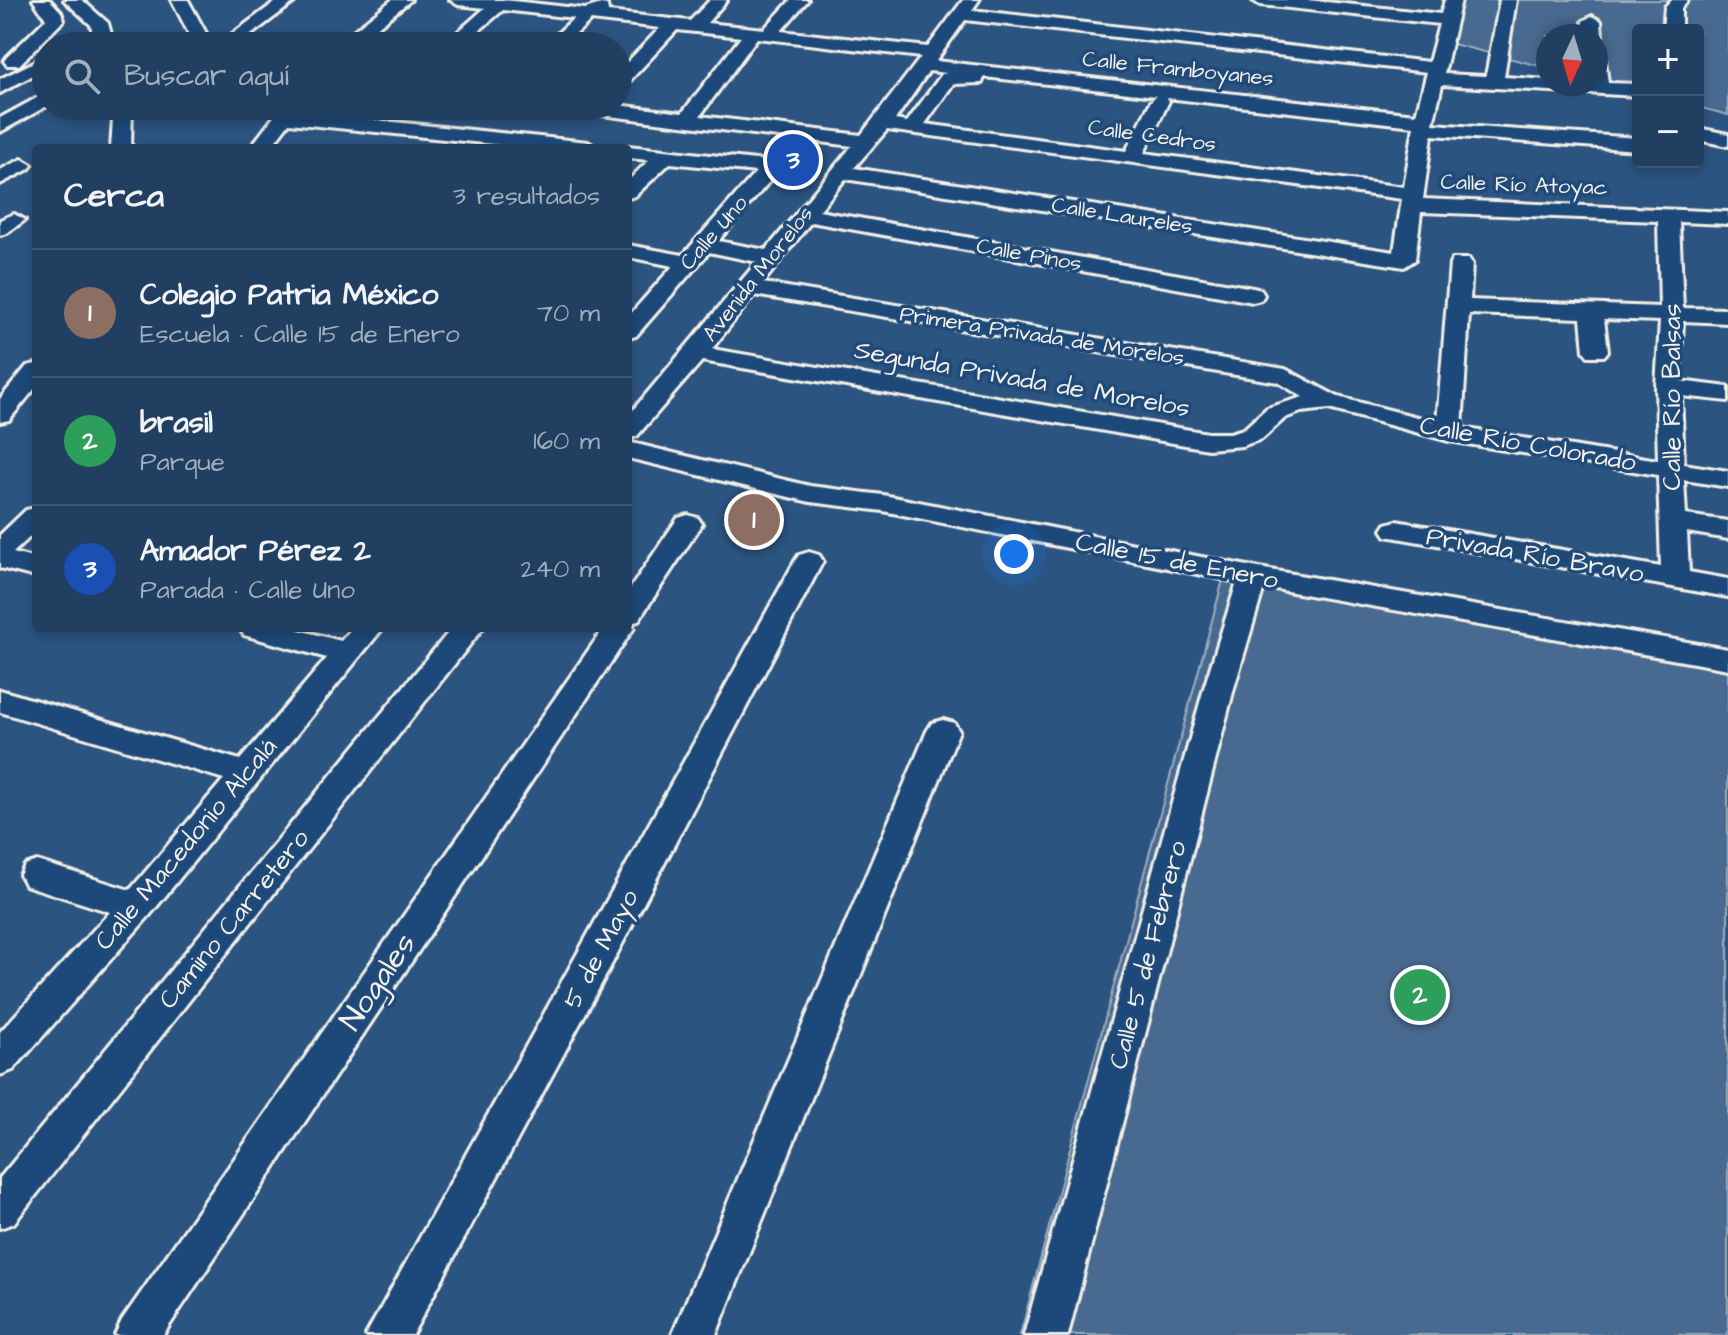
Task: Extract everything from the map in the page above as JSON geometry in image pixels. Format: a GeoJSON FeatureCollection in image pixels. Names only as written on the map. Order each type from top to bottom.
{"type":"FeatureCollection","features":[{"type":"Feature","properties":{"kind":"street"},"geometry":{"type":"LineString","coordinates":[[40,32],[55,20],[53,12],[41,0]]}},
{"type":"Feature","properties":{"kind":"street"},"geometry":{"type":"LineString","coordinates":[[72,0],[99,23],[101,32]]}},
{"type":"Feature","properties":{"kind":"street"},"geometry":{"type":"LineString","coordinates":[[180,0],[197,32]]}},
{"type":"Feature","properties":{"kind":"street"},"geometry":{"type":"LineString","coordinates":[[244,32],[289,0]]}},
{"type":"Feature","properties":{"kind":"street"},"geometry":{"type":"LineString","coordinates":[[361,32],[403,0]]}},
{"type":"Feature","properties":{"kind":"street","name":"Calle Framboyanes"},"geometry":{"type":"LineString","coordinates":[[458,0],[536,4],[588,14],[761,33],[930,59],[1424,125],[1632,143]]}},
{"type":"Feature","properties":{"kind":"street"},"geometry":{"type":"LineString","coordinates":[[568,32],[588,14],[620,0]]}},
{"type":"Feature","properties":{"kind":"street"},"geometry":{"type":"LineString","coordinates":[[695,26],[719,0]]}},
{"type":"Feature","properties":{"kind":"street"},"geometry":{"type":"LineString","coordinates":[[687,120],[761,33],[800,0]]}},
{"type":"Feature","properties":{"kind":"street"},"geometry":{"type":"LineString","coordinates":[[1260,0],[1447,20]]}},
{"type":"Feature","properties":{"kind":"street"},"geometry":{"type":"LineString","coordinates":[[1414,200],[1424,125],[1453,0]]}},
{"type":"Feature","properties":{"kind":"street"},"geometry":{"type":"LineString","coordinates":[[1494,83],[1508,0]]}},
{"type":"Feature","properties":{"kind":"street"},"geometry":{"type":"LineString","coordinates":[[1672,24],[1673,7],[1680,0]]}},
{"type":"Feature","properties":{"kind":"street"},"geometry":{"type":"LineString","coordinates":[[467,32],[500,4]]}},
{"type":"Feature","properties":{"kind":"street"},"geometry":{"type":"LineString","coordinates":[[966,7],[1494,83],[1536,85]]}},
{"type":"Feature","properties":{"kind":"street","name":"Avenida Morelos"},"geometry":{"type":"LineString","coordinates":[[632,426],[696,353],[804,215],[882,124],[966,7]]}},
{"type":"Feature","properties":{"kind":"street"},"geometry":{"type":"LineString","coordinates":[[632,68],[674,23]]}},
{"type":"Feature","properties":{"kind":"street"},"geometry":{"type":"LineString","coordinates":[[6,60],[32,39]]}},
{"type":"Feature","properties":{"kind":"street"},"geometry":{"type":"LineString","coordinates":[[6,60],[32,63]]}},
{"type":"Feature","properties":{"kind":"street"},"geometry":{"type":"LineString","coordinates":[[0,87],[32,70]]}},
{"type":"Feature","properties":{"kind":"street"},"geometry":{"type":"LineString","coordinates":[[912,128],[948,78],[954,76],[1359,127]]}},
{"type":"Feature","properties":{"kind":"street"},"geometry":{"type":"LineString","coordinates":[[1608,88],[1632,90]]}},
{"type":"Feature","properties":{"kind":"street"},"geometry":{"type":"LineString","coordinates":[[1132,158],[1160,101]]}},
{"type":"Feature","properties":{"kind":"street"},"geometry":{"type":"LineString","coordinates":[[0,126],[32,107]]}},
{"type":"Feature","properties":{"kind":"street"},"geometry":{"type":"LineString","coordinates":[[632,113],[867,142]]}},
{"type":"Feature","properties":{"kind":"street"},"geometry":{"type":"LineString","coordinates":[[121,144],[122,120]]}},
{"type":"Feature","properties":{"kind":"street"},"geometry":{"type":"LineString","coordinates":[[263,144],[282,120]]}},
{"type":"Feature","properties":{"kind":"street"},"geometry":{"type":"LineString","coordinates":[[357,120],[537,144]]}},
{"type":"Feature","properties":{"kind":"street","name":"Calle Cedros"},"geometry":{"type":"LineString","coordinates":[[882,124],[1414,200]]}},
{"type":"Feature","properties":{"kind":"street","name":"Calle Uno"},"geometry":{"type":"LineString","coordinates":[[632,324],[706,245],[800,134]]}},
{"type":"Feature","properties":{"kind":"street"},"geometry":{"type":"LineString","coordinates":[[1704,135],[1728,140]]}},
{"type":"Feature","properties":{"kind":"street"},"geometry":{"type":"LineString","coordinates":[[632,152],[770,168]]}},
{"type":"Feature","properties":{"kind":"street"},"geometry":{"type":"LineString","coordinates":[[632,184],[665,156]]}},
{"type":"Feature","properties":{"kind":"street"},"geometry":{"type":"LineString","coordinates":[[0,178],[22,165]]}},
{"type":"Feature","properties":{"kind":"street","name":"Calle Laureles"},"geometry":{"type":"LineString","coordinates":[[840,172],[1404,260],[1414,200]]}},
{"type":"Feature","properties":{"kind":"street","name":"Calle Río Atoyac"},"geometry":{"type":"LineString","coordinates":[[1414,200],[1728,218]]}},
{"type":"Feature","properties":{"kind":"street","name":"Calle Pinos"},"geometry":{"type":"LineString","coordinates":[[804,215],[1253,295]]}},
{"type":"Feature","properties":{"kind":"street","name":"Calle Río Balsas"},"geometry":{"type":"LineString","coordinates":[[1668,215],[1672,315],[1668,387],[1674,522],[1701,584]]}},
{"type":"Feature","properties":{"kind":"street"},"geometry":{"type":"LineString","coordinates":[[706,245],[772,258]]}},
{"type":"Feature","properties":{"kind":"street"},"geometry":{"type":"LineString","coordinates":[[632,252],[688,262]]}},
{"type":"Feature","properties":{"kind":"street"},"geometry":{"type":"LineString","coordinates":[[1449,433],[1461,264]]}},
{"type":"Feature","properties":{"kind":"street","name":"Primera Privada de Morelos"},"geometry":{"type":"LineString","coordinates":[[748,287],[1285,376],[1329,402]]}},
{"type":"Feature","properties":{"kind":"street"},"geometry":{"type":"LineString","coordinates":[[1460,307],[1728,316]]}},
{"type":"Feature","properties":{"kind":"street"},"geometry":{"type":"LineString","coordinates":[[1592,312],[1596,351]]}},
{"type":"Feature","properties":{"kind":"street","name":"Segunda Privada de Morelos"},"geometry":{"type":"LineString","coordinates":[[696,353],[1208,441],[1233,441],[1253,434],[1276,413],[1297,405],[1329,402]]}},
{"type":"Feature","properties":{"kind":"street"},"geometry":{"type":"LineString","coordinates":[[0,415],[32,376]]}},
{"type":"Feature","properties":{"kind":"street"},"geometry":{"type":"LineString","coordinates":[[1668,387],[1728,394]]}},
{"type":"Feature","properties":{"kind":"street","name":"Calle Río Colorado"},"geometry":{"type":"LineString","coordinates":[[1329,402],[1449,433],[1728,479]]}},
{"type":"Feature","properties":{"kind":"street","name":"Calle 15 de Enero"},"geometry":{"type":"LineString","coordinates":[[632,451],[810,494],[883,503],[1253,576],[1728,659]]}},
{"type":"Feature","properties":{"kind":"street"},"geometry":{"type":"LineString","coordinates":[[0,550],[32,520]]}},
{"type":"Feature","properties":{"kind":"street"},"geometry":{"type":"LineString","coordinates":[[1674,522],[1728,530]]}},
{"type":"Feature","properties":{"kind":"street"},"geometry":{"type":"LineString","coordinates":[[632,608],[688,524]]}},
{"type":"Feature","properties":{"kind":"street","name":"Privada Río Bravo"},"geometry":{"type":"LineString","coordinates":[[1396,530],[1701,584]]}},
{"type":"Feature","properties":{"kind":"street"},"geometry":{"type":"LineString","coordinates":[[0,559],[32,567]]}},
{"type":"Feature","properties":{"kind":"street","name":"5 de Mayo"},"geometry":{"type":"LineString","coordinates":[[388,1335],[593,965],[809,561]]}},
{"type":"Feature","properties":{"kind":"street","name":"Calle 5 de Febrero"},"geometry":{"type":"LineString","coordinates":[[1046,1335],[1215,703],[1253,576]]}},
{"type":"Feature","properties":{"kind":"street"},"geometry":{"type":"LineString","coordinates":[[1701,584],[1728,607]]}},
{"type":"Feature","properties":{"kind":"street"},"geometry":{"type":"LineString","coordinates":[[269,632],[347,653]]}},
{"type":"Feature","properties":{"kind":"street","name":"Calle Macedonio Alcalá"},"geometry":{"type":"LineString","coordinates":[[0,1058],[137,906],[365,632]]}},
{"type":"Feature","properties":{"kind":"street","name":"Camino Carretero"},"geometry":{"type":"LineString","coordinates":[[0,1209],[465,632]]}},
{"type":"Feature","properties":{"kind":"street","name":"Nogales"},"geometry":{"type":"LineString","coordinates":[[137,1335],[616,632]]}},
{"type":"Feature","properties":{"kind":"street"},"geometry":{"type":"LineString","coordinates":[[0,701],[245,773]]}},
{"type":"Feature","properties":{"kind":"street"},"geometry":{"type":"LineString","coordinates":[[694,1335],[943,731]]}},
{"type":"Feature","properties":{"kind":"street"},"geometry":{"type":"LineString","coordinates":[[37,875],[137,906]]}},
{"type":"Feature","properties":{"kind":"shaded area"},"geometry":{"type":"Polygon","coordinates":[[[1453,0],[1728,0],[1728,115],[1704,109],[1704,24],[1632,24],[1632,90],[1608,84],[1608,24],[1536,24],[1536,65],[1441,41],[1453,0]]]}},
{"type":"Feature","properties":{"kind":"shaded area"},"geometry":{"type":"Polygon","coordinates":[[[1228,561],[1728,655],[1728,1335],[1020,1335],[1228,561]]]}},
{"type":"Feature","properties":{"kind":"place","name":"Amador Pérez 2"},"geometry":{"type":"Point","coordinates":[793,160]}},
{"type":"Feature","properties":{"kind":"place","name":"Colegio Patria México"},"geometry":{"type":"Point","coordinates":[754,520]}},
{"type":"Feature","properties":{"kind":"place","name":"brasil"},"geometry":{"type":"Point","coordinates":[1420,995]}}]}
